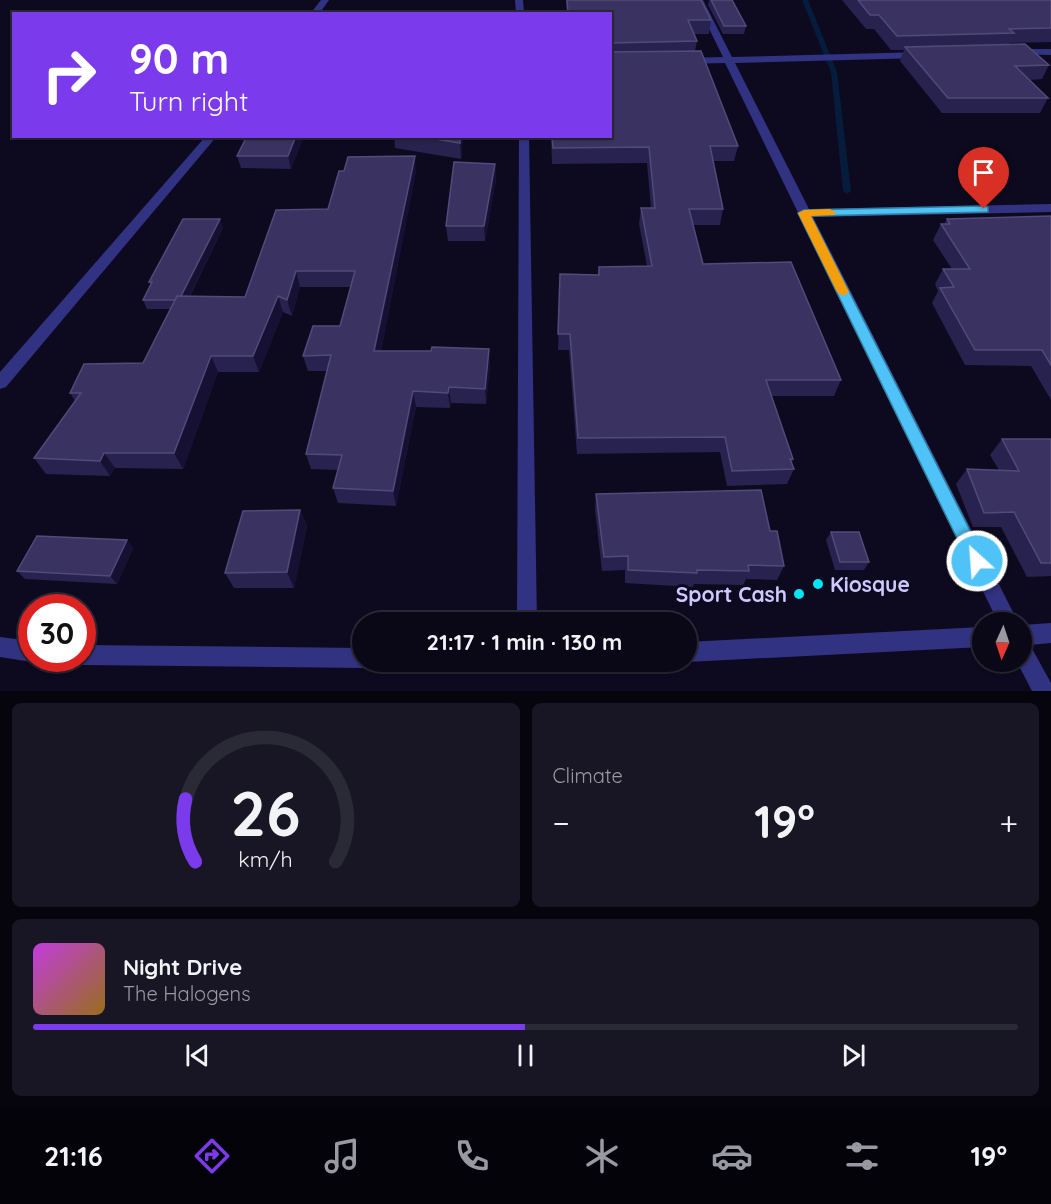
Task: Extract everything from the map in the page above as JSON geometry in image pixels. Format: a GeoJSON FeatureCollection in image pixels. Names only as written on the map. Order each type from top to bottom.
{"type":"FeatureCollection","features":[{"type":"Feature","properties":{"kind":"street"},"geometry":{"type":"LineString","coordinates":[[316,12],[325,0]]}},
{"type":"Feature","properties":{"kind":"street"},"geometry":{"type":"LineString","coordinates":[[699,0],[1003,612]]}},
{"type":"Feature","properties":{"kind":"street"},"geometry":{"type":"LineString","coordinates":[[1003,53],[1051,52]]}},
{"type":"Feature","properties":{"kind":"street"},"geometry":{"type":"LineString","coordinates":[[669,61],[931,55]]}},
{"type":"Feature","properties":{"kind":"street"},"geometry":{"type":"LineString","coordinates":[[0,383],[210,138]]}},
{"type":"Feature","properties":{"kind":"street"},"geometry":{"type":"LineString","coordinates":[[524,138],[527,612]]}},
{"type":"Feature","properties":{"kind":"street"},"geometry":{"type":"LineString","coordinates":[[804,213],[1051,208]]}},
{"type":"Feature","properties":{"kind":"street"},"geometry":{"type":"LineString","coordinates":[[1032,634],[1051,633]]}},
{"type":"Feature","properties":{"kind":"street"},"geometry":{"type":"LineString","coordinates":[[697,651],[972,638]]}},
{"type":"Feature","properties":{"kind":"street"},"geometry":{"type":"LineString","coordinates":[[0,648],[18,650]]}},
{"type":"Feature","properties":{"kind":"street"},"geometry":{"type":"LineString","coordinates":[[96,655],[352,658]]}},
{"type":"Feature","properties":{"kind":"street"},"geometry":{"type":"LineString","coordinates":[[1032,670],[1043,691]]}},
{"type":"Feature","properties":{"kind":"building"},"geometry":{"type":"Polygon","coordinates":[[[567,0],[701,0],[711,20],[688,20],[697,41],[612,43],[612,12],[568,12],[567,0]]]}},
{"type":"Feature","properties":{"kind":"building"},"geometry":{"type":"Polygon","coordinates":[[[711,0],[732,0],[746,26],[724,26],[711,0]]]}},
{"type":"Feature","properties":{"kind":"building"},"geometry":{"type":"Polygon","coordinates":[[[858,0],[1051,0],[1051,28],[1009,29],[1014,33],[897,36],[879,15],[870,15],[858,0]]]}},
{"type":"Feature","properties":{"kind":"building"},"geometry":{"type":"Polygon","coordinates":[[[1025,44],[1049,65],[1015,66],[1048,98],[948,98],[905,47],[1025,44]]]}},
{"type":"Feature","properties":{"kind":"building"},"geometry":{"type":"Polygon","coordinates":[[[701,51],[738,146],[710,146],[723,209],[689,209],[703,264],[791,262],[841,380],[766,380],[793,459],[790,459],[794,469],[732,471],[725,437],[578,438],[570,334],[558,334],[560,274],[599,275],[599,267],[652,266],[641,208],[655,208],[649,147],[553,148],[552,138],[612,138],[612,52],[701,51]]]}},
{"type":"Feature","properties":{"kind":"building"},"geometry":{"type":"Polygon","coordinates":[[[246,138],[295,138],[288,156],[237,156],[246,138]]]}},
{"type":"Feature","properties":{"kind":"building"},"geometry":{"type":"Polygon","coordinates":[[[430,138],[460,138],[460,143],[430,138]]]}},
{"type":"Feature","properties":{"kind":"building"},"geometry":{"type":"Polygon","coordinates":[[[415,156],[374,351],[431,351],[432,347],[489,349],[485,389],[449,387],[448,393],[413,391],[393,491],[333,488],[342,455],[306,454],[331,355],[303,356],[313,326],[340,326],[355,271],[296,271],[287,300],[278,296],[253,356],[211,356],[174,453],[104,453],[100,461],[34,458],[81,393],[70,393],[84,364],[143,363],[177,296],[245,297],[276,210],[328,209],[339,171],[344,171],[348,157],[415,156]]]}},
{"type":"Feature","properties":{"kind":"building"},"geometry":{"type":"Polygon","coordinates":[[[454,162],[495,164],[484,226],[446,226],[454,162]]]}},
{"type":"Feature","properties":{"kind":"building"},"geometry":{"type":"Polygon","coordinates":[[[1051,216],[1051,365],[1042,350],[975,350],[940,288],[954,287],[943,269],[970,269],[941,224],[950,224],[947,219],[1051,216]]]}},
{"type":"Feature","properties":{"kind":"building"},"geometry":{"type":"Polygon","coordinates":[[[183,219],[220,219],[181,296],[177,296],[175,300],[143,300],[152,282],[149,282],[183,219]]]}},
{"type":"Feature","properties":{"kind":"building"},"geometry":{"type":"Polygon","coordinates":[[[1002,439],[1051,439],[1051,563],[1041,563],[1014,512],[984,513],[967,469],[1019,471],[1002,439]]]}},
{"type":"Feature","properties":{"kind":"building"},"geometry":{"type":"Polygon","coordinates":[[[761,490],[770,531],[777,531],[784,566],[748,565],[749,571],[697,570],[697,573],[628,570],[628,556],[604,557],[596,494],[761,490]]]}},
{"type":"Feature","properties":{"kind":"building"},"geometry":{"type":"Polygon","coordinates":[[[300,510],[287,572],[225,573],[243,511],[300,510]]]}},
{"type":"Feature","properties":{"kind":"building"},"geometry":{"type":"Polygon","coordinates":[[[831,532],[859,532],[869,562],[840,562],[831,532]]]}},
{"type":"Feature","properties":{"kind":"building"},"geometry":{"type":"Polygon","coordinates":[[[37,536],[127,540],[110,576],[17,571],[37,536]]]}},
{"type":"Feature","properties":{"kind":"waterway"},"geometry":{"type":"LineString","coordinates":[[805,0],[834,72],[847,191]]}},
{"type":"Feature","properties":{"kind":"slow traffic"},"geometry":{"type":"LineString","coordinates":[[830,213],[804,213],[843,292]]}},
{"type":"Feature","properties":{"kind":"place","name":"Kiosque"},"geometry":{"type":"Point","coordinates":[818,584]}},
{"type":"Feature","properties":{"kind":"place","name":"Sport Cash"},"geometry":{"type":"Point","coordinates":[799,594]}},
{"type":"Feature","properties":{"kind":"route"},"geometry":{"type":"LineString","coordinates":[[977,561],[804,213],[984,209]]}}]}
